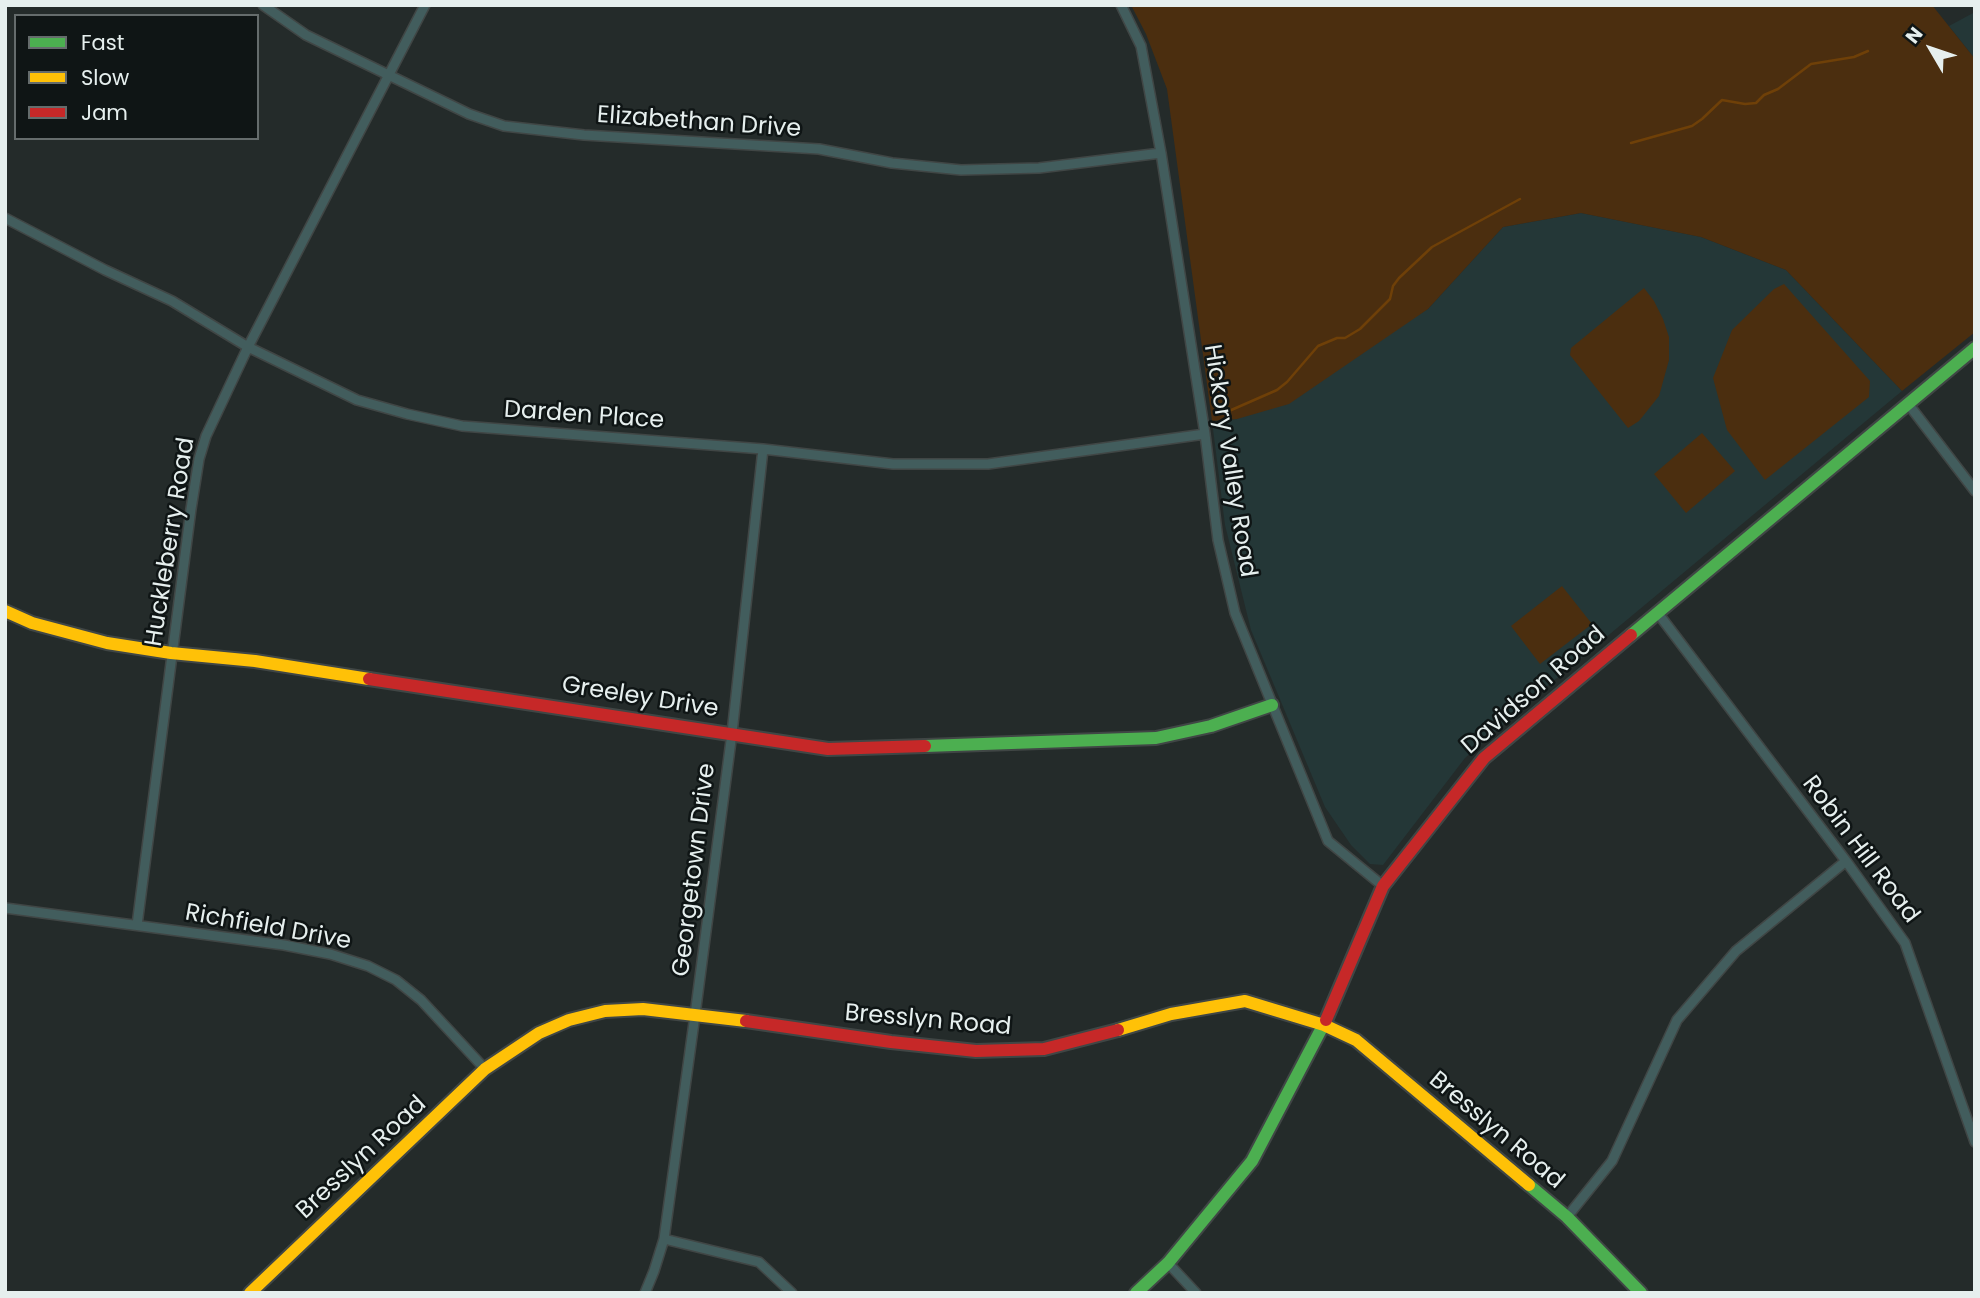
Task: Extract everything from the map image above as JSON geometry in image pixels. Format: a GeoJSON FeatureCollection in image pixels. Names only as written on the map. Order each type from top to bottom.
{"type":"FeatureCollection","features":[{"type":"Feature","properties":{"kind":"street","name":"Elizabethan Drive"},"geometry":{"type":"LineString","coordinates":[[263,5],[306,35],[469,114],[504,126],[584,135],[819,149],[902,164],[961,170],[1039,168],[1161,153]]}},
{"type":"Feature","properties":{"kind":"street","name":"Huckleberry Road"},"geometry":{"type":"LineString","coordinates":[[137,925],[171,653],[200,459],[206,436],[248,346],[425,5]]}},
{"type":"Feature","properties":{"kind":"street","name":"Hickory Valley Road"},"geometry":{"type":"LineString","coordinates":[[1121,5],[1141,46],[1161,153],[1205,434],[1218,540],[1235,613],[1328,841],[1383,886]]}},
{"type":"Feature","properties":{"kind":"street","name":"Darden Place"},"geometry":{"type":"LineString","coordinates":[[5,218],[172,301],[248,346],[358,400],[462,426],[763,449],[866,463],[988,464],[1205,434]]}},
{"type":"Feature","properties":{"kind":"street","name":"Davidson Road"},"geometry":{"type":"LineString","coordinates":[[1136,1293],[1168,1263],[1252,1160],[1324,1025],[1383,886],[1484,758],[1975,348]]}},
{"type":"Feature","properties":{"kind":"street"},"geometry":{"type":"LineString","coordinates":[[1909,405],[1975,491]]}},
{"type":"Feature","properties":{"kind":"street","name":"Georgetown Drive"},"geometry":{"type":"LineString","coordinates":[[645,1293],[664,1239],[732,733],[763,449]]}},
{"type":"Feature","properties":{"kind":"street","name":"Greeley Drive"},"geometry":{"type":"LineString","coordinates":[[5,611],[32,623],[107,643],[260,662],[828,749],[1156,738],[1211,726],[1272,705]]}},
{"type":"Feature","properties":{"kind":"street","name":"Robin Hill Road"},"geometry":{"type":"LineString","coordinates":[[1657,612],[1905,943],[1975,1142]]}},
{"type":"Feature","properties":{"kind":"street"},"geometry":{"type":"LineString","coordinates":[[1567,1217],[1612,1161],[1677,1020],[1736,951],[1846,861]]}},
{"type":"Feature","properties":{"kind":"street","name":"Richfield Drive"},"geometry":{"type":"LineString","coordinates":[[5,908],[284,945],[330,954],[396,980],[421,1000],[485,1069]]}},
{"type":"Feature","properties":{"kind":"street","name":"Bresslyn Road"},"geometry":{"type":"LineString","coordinates":[[250,1293],[485,1069],[539,1032],[569,1020],[605,1011],[637,1009],[976,1051],[1044,1049],[1171,1014],[1245,1001],[1324,1025],[1356,1040],[1567,1217],[1641,1293]]}},
{"type":"Feature","properties":{"kind":"street"},"geometry":{"type":"LineString","coordinates":[[664,1239],[760,1262],[792,1293]]}},
{"type":"Feature","properties":{"kind":"street"},"geometry":{"type":"LineString","coordinates":[[1168,1263],[1196,1293]]}},
{"type":"Feature","properties":{"kind":"shaded area"},"geometry":{"type":"Polygon","coordinates":[[[1131,5],[1932,5],[1975,59],[1975,332],[1902,391],[1786,270],[1701,237],[1581,213],[1503,227],[1428,309],[1289,404],[1237,419],[1212,421],[1167,89],[1146,34],[1131,5]]]}},
{"type":"Feature","properties":{"kind":"shaded area"},"geometry":{"type":"Polygon","coordinates":[[[1975,12],[1975,59],[1949,26],[1975,12]]]}},
{"type":"Feature","properties":{"kind":"shaded area"},"geometry":{"type":"Polygon","coordinates":[[[1581,213],[1701,237],[1786,270],[1902,391],[1551,683],[1465,758],[1383,865],[1370,864],[1351,845],[1325,807],[1251,630],[1225,525],[1212,421],[1237,419],[1428,309],[1503,227],[1581,213]]]}},
{"type":"Feature","properties":{"kind":"shaded area"},"geometry":{"type":"Polygon","coordinates":[[[1784,284],[1870,381],[1869,397],[1765,480],[1727,430],[1713,378],[1732,330],[1774,289],[1784,284]]]}},
{"type":"Feature","properties":{"kind":"shaded area"},"geometry":{"type":"Polygon","coordinates":[[[1644,288],[1663,319],[1669,337],[1669,360],[1659,396],[1639,421],[1628,428],[1570,355],[1571,348],[1644,288]]]}},
{"type":"Feature","properties":{"kind":"shaded area"},"geometry":{"type":"Polygon","coordinates":[[[1702,433],[1735,471],[1686,513],[1654,474],[1702,433]]]}},
{"type":"Feature","properties":{"kind":"shaded area"},"geometry":{"type":"Polygon","coordinates":[[[1562,586],[1592,624],[1540,664],[1511,626],[1562,586]]]}},
{"type":"Feature","properties":{"kind":"waterway"},"geometry":{"type":"LineString","coordinates":[[1631,143],[1692,126],[1722,100],[1756,103],[1811,64],[1854,57],[1868,51]]}},
{"type":"Feature","properties":{"kind":"waterway"},"geometry":{"type":"LineString","coordinates":[[1229,411],[1277,390],[1318,346],[1337,338],[1345,338],[1360,329],[1390,299],[1393,286],[1399,278],[1432,247],[1520,199]]}},
{"type":"Feature","properties":{"kind":"traffic: fast"},"geometry":{"type":"LineString","coordinates":[[1631,635],[1975,348]]}},
{"type":"Feature","properties":{"kind":"traffic: fast"},"geometry":{"type":"LineString","coordinates":[[925,746],[1156,738],[1211,726],[1272,705]]}},
{"type":"Feature","properties":{"kind":"traffic: fast"},"geometry":{"type":"LineString","coordinates":[[1136,1293],[1168,1263],[1252,1161],[1326,1020]]}},
{"type":"Feature","properties":{"kind":"traffic: fast"},"geometry":{"type":"LineString","coordinates":[[1529,1185],[1567,1217],[1641,1293]]}},
{"type":"Feature","properties":{"kind":"traffic: slow"},"geometry":{"type":"LineString","coordinates":[[5,611],[32,623],[107,643],[171,653],[255,661],[369,679]]}},
{"type":"Feature","properties":{"kind":"traffic: slow"},"geometry":{"type":"LineString","coordinates":[[1118,1030],[1171,1014],[1245,1001],[1324,1025],[1356,1040],[1529,1185]]}},
{"type":"Feature","properties":{"kind":"traffic: slow"},"geometry":{"type":"LineString","coordinates":[[250,1293],[485,1069],[539,1033],[569,1020],[605,1011],[643,1009],[746,1021]]}},
{"type":"Feature","properties":{"kind":"traffic: jam"},"geometry":{"type":"LineString","coordinates":[[1326,1020],[1383,886],[1484,758],[1631,635]]}},
{"type":"Feature","properties":{"kind":"traffic: jam"},"geometry":{"type":"LineString","coordinates":[[369,679],[828,749],[925,746]]}},
{"type":"Feature","properties":{"kind":"traffic: jam"},"geometry":{"type":"LineString","coordinates":[[746,1021],[976,1051],[1044,1049],[1118,1030]]}}]}
